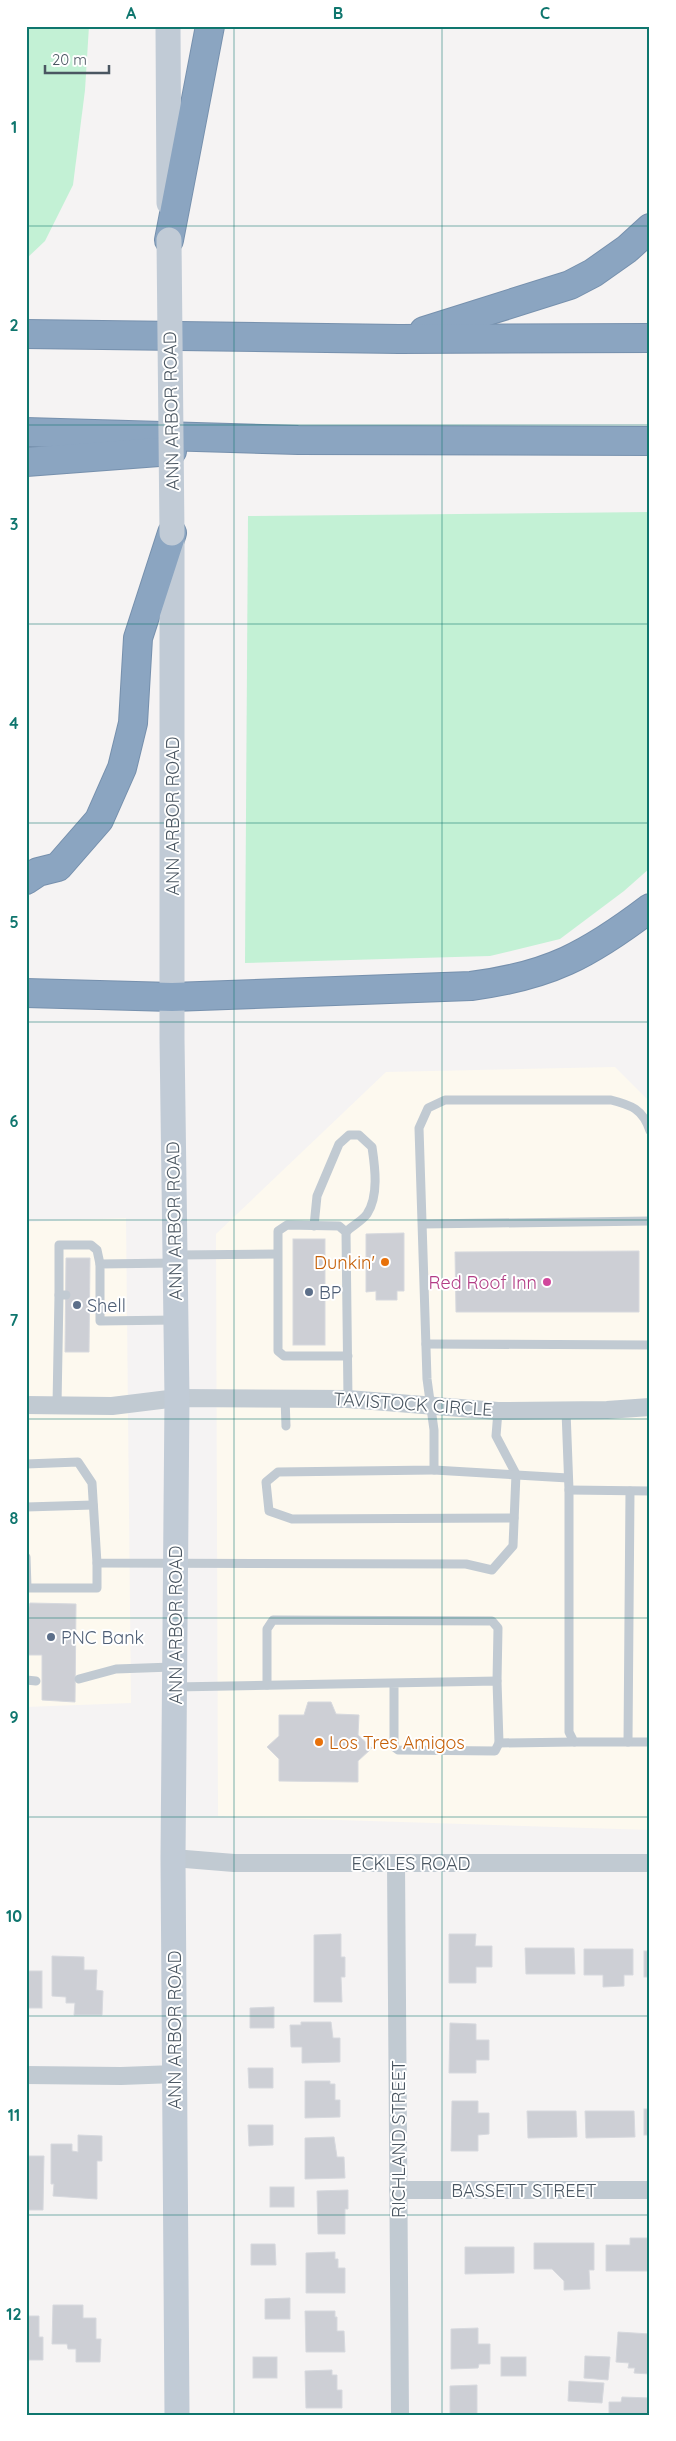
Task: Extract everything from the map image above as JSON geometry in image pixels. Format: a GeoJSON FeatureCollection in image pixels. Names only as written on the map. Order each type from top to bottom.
{"type":"FeatureCollection","features":[{"type":"Feature","properties":{"kind":"highway"},"geometry":{"type":"LineString","coordinates":[[169,240],[210,26]]}},
{"type":"Feature","properties":{"kind":"highway"},"geometry":{"type":"LineString","coordinates":[[399,339],[570,285],[593,273],[627,249],[650,228]]}},
{"type":"Feature","properties":{"kind":"highway"},"geometry":{"type":"LineString","coordinates":[[26,334],[399,339],[650,338]]}},
{"type":"Feature","properties":{"kind":"highway"},"geometry":{"type":"LineString","coordinates":[[26,432],[298,440],[650,441]]}},
{"type":"Feature","properties":{"kind":"highway"},"geometry":{"type":"LineString","coordinates":[[26,462],[298,440]]}},
{"type":"Feature","properties":{"kind":"highway"},"geometry":{"type":"LineString","coordinates":[[26,880],[38,872],[58,867],[99,820],[122,768],[133,723],[138,638],[172,533]]}},
{"type":"Feature","properties":{"kind":"highway"},"geometry":{"type":"LineString","coordinates":[[26,993],[172,997],[471,986],[497,983],[547,970],[571,960],[609,939],[650,908]]}},
{"type":"Feature","properties":{"kind":"main road","name":"ANN ARBOR ROAD"},"geometry":{"type":"LineString","coordinates":[[168,26],[172,533],[172,997],[177,1398],[173,1858],[177,2415]]}},
{"type":"Feature","properties":{"kind":"street","name":"TAVISTOCK CIRCLE"},"geometry":{"type":"LineString","coordinates":[[26,1405],[112,1406],[177,1398],[348,1398],[498,1410],[650,1407]]}},
{"type":"Feature","properties":{"kind":"street","name":"ECKLES ROAD"},"geometry":{"type":"LineString","coordinates":[[173,1858],[234,1863],[650,1863]]}},
{"type":"Feature","properties":{"kind":"street","name":"RICHLAND STREET"},"geometry":{"type":"LineString","coordinates":[[396,1863],[400,2415]]}},
{"type":"Feature","properties":{"kind":"street"},"geometry":{"type":"LineString","coordinates":[[26,2075],[121,2076],[175,2074]]}},
{"type":"Feature","properties":{"kind":"street","name":"BASSETT STREET"},"geometry":{"type":"LineString","coordinates":[[398,2190],[650,2190]]}},
{"type":"Feature","properties":{"kind":"lane"},"geometry":{"type":"LineString","coordinates":[[434,1470],[431,1405],[427,1379],[419,1128],[428,1108],[444,1100],[611,1100],[631,1105],[646,1119],[650,1131]]}},
{"type":"Feature","properties":{"kind":"lane"},"geometry":{"type":"LineString","coordinates":[[314,1226],[317,1196],[339,1144],[349,1135],[359,1136],[372,1147],[375,1167],[372,1204],[366,1215],[346,1232]]}},
{"type":"Feature","properties":{"kind":"lane"},"geometry":{"type":"LineString","coordinates":[[423,1224],[650,1221]]}},
{"type":"Feature","properties":{"kind":"lane"},"geometry":{"type":"LineString","coordinates":[[348,1356],[284,1356],[278,1351],[278,1231],[287,1225],[339,1226],[346,1232],[348,1356],[348,1398]]}},
{"type":"Feature","properties":{"kind":"lane"},"geometry":{"type":"LineString","coordinates":[[57,1405],[62,1295],[58,1245],[91,1245],[97,1250],[100,1264],[100,1321],[176,1320]]}},
{"type":"Feature","properties":{"kind":"lane"},"geometry":{"type":"LineString","coordinates":[[100,1264],[277,1254]]}},
{"type":"Feature","properties":{"kind":"lane"},"geometry":{"type":"LineString","coordinates":[[90,1294],[100,1294]]}},
{"type":"Feature","properties":{"kind":"lane"},"geometry":{"type":"LineString","coordinates":[[426,1344],[650,1345]]}},
{"type":"Feature","properties":{"kind":"lane"},"geometry":{"type":"LineString","coordinates":[[285,1398],[286,1426]]}},
{"type":"Feature","properties":{"kind":"lane"},"geometry":{"type":"LineString","coordinates":[[97,1563],[289,1562],[466,1564],[492,1570],[513,1546],[516,1474],[496,1436],[498,1410]]}},
{"type":"Feature","properties":{"kind":"lane"},"geometry":{"type":"LineString","coordinates":[[566,1410],[568,1478],[568,1732],[574,1742]]}},
{"type":"Feature","properties":{"kind":"lane"},"geometry":{"type":"LineString","coordinates":[[26,1464],[78,1462],[92,1483],[97,1588],[27,1588],[26,1557]]}},
{"type":"Feature","properties":{"kind":"lane"},"geometry":{"type":"LineString","coordinates":[[514,1518],[292,1519],[269,1511],[266,1482],[278,1472],[434,1470],[568,1478]]}},
{"type":"Feature","properties":{"kind":"lane"},"geometry":{"type":"LineString","coordinates":[[568,1490],[650,1491]]}},
{"type":"Feature","properties":{"kind":"lane"},"geometry":{"type":"LineString","coordinates":[[628,1742],[630,1491]]}},
{"type":"Feature","properties":{"kind":"lane"},"geometry":{"type":"LineString","coordinates":[[26,1507],[93,1505]]}},
{"type":"Feature","properties":{"kind":"lane"},"geometry":{"type":"LineString","coordinates":[[267,1686],[266,1629],[272,1620],[492,1621],[498,1628],[499,1743],[495,1751],[398,1750],[394,1747],[394,1683]]}},
{"type":"Feature","properties":{"kind":"lane"},"geometry":{"type":"LineString","coordinates":[[79,1679],[116,1669],[267,1686],[497,1682]]}},
{"type":"Feature","properties":{"kind":"lane"},"geometry":{"type":"LineString","coordinates":[[499,1743],[650,1742]]}},
{"type":"Feature","properties":{"kind":"shaded area"},"geometry":{"type":"Polygon","coordinates":[[[615,1067],[650,1102],[650,1830],[218,1816],[216,1234],[386,1072],[615,1067]]]}},
{"type":"Feature","properties":{"kind":"shaded area"},"geometry":{"type":"Polygon","coordinates":[[[126,1218],[131,1703],[26,1707],[26,1222],[126,1218]]]}},
{"type":"Feature","properties":{"kind":"green space"},"geometry":{"type":"Polygon","coordinates":[[[26,26],[89,26],[85,90],[73,185],[45,241],[26,259],[26,26]]]}},
{"type":"Feature","properties":{"kind":"green space"},"geometry":{"type":"Polygon","coordinates":[[[650,512],[650,868],[624,891],[560,939],[490,956],[245,963],[248,516],[650,512]]]}},
{"type":"Feature","properties":{"kind":"building","name":"Dunkin'"},"geometry":{"type":"Polygon","coordinates":[[[404,1233],[404,1291],[397,1291],[397,1300],[376,1300],[376,1291],[366,1292],[366,1234],[404,1233]]]}},
{"type":"Feature","properties":{"kind":"building","name":"BP"},"geometry":{"type":"Polygon","coordinates":[[[293,1239],[325,1239],[325,1345],[293,1345],[293,1239]]]}},
{"type":"Feature","properties":{"kind":"building"},"geometry":{"type":"Polygon","coordinates":[[[27,1242],[27,1350],[26,1350],[27,1242]]]}},
{"type":"Feature","properties":{"kind":"building","name":"Red Roof Inn"},"geometry":{"type":"Polygon","coordinates":[[[639,1251],[639,1312],[456,1312],[455,1252],[639,1251]]]}},
{"type":"Feature","properties":{"kind":"building"},"geometry":{"type":"Polygon","coordinates":[[[66,1258],[90,1258],[89,1352],[65,1352],[66,1258]]]}},
{"type":"Feature","properties":{"kind":"building","name":"PNC Bank"},"geometry":{"type":"Polygon","coordinates":[[[30,1603],[76,1604],[75,1702],[42,1700],[42,1655],[26,1655],[26,1618],[30,1603]]]}},
{"type":"Feature","properties":{"kind":"building","name":"Los Tres Amigos"},"geometry":{"type":"Polygon","coordinates":[[[308,1702],[331,1702],[336,1714],[359,1715],[358,1735],[372,1748],[358,1761],[358,1782],[279,1781],[279,1759],[267,1747],[279,1736],[279,1715],[304,1715],[308,1702]]]}},
{"type":"Feature","properties":{"kind":"building"},"geometry":{"type":"Polygon","coordinates":[[[341,1934],[341,1957],[345,1957],[345,1977],[341,1977],[342,2002],[314,2002],[314,1935],[341,1934]]]}},
{"type":"Feature","properties":{"kind":"building"},"geometry":{"type":"Polygon","coordinates":[[[449,1934],[476,1934],[475,1946],[492,1946],[492,1967],[476,1967],[476,1983],[449,1983],[449,1934]]]}},
{"type":"Feature","properties":{"kind":"building"},"geometry":{"type":"Polygon","coordinates":[[[525,1948],[574,1948],[575,1974],[526,1974],[525,1948]]]}},
{"type":"Feature","properties":{"kind":"building"},"geometry":{"type":"Polygon","coordinates":[[[584,1949],[633,1949],[633,1975],[624,1975],[624,1986],[603,1987],[603,1975],[584,1975],[584,1949]]]}},
{"type":"Feature","properties":{"kind":"building"},"geometry":{"type":"Polygon","coordinates":[[[644,1951],[650,1951],[650,1977],[644,1977],[644,1951]]]}},
{"type":"Feature","properties":{"kind":"building"},"geometry":{"type":"Polygon","coordinates":[[[52,1956],[84,1957],[84,1970],[97,1970],[96,1990],[103,1991],[102,2015],[74,2015],[75,2003],[66,2003],[66,1997],[52,1996],[52,1956]]]}},
{"type":"Feature","properties":{"kind":"building"},"geometry":{"type":"Polygon","coordinates":[[[26,1971],[42,1971],[42,2008],[26,2008],[26,1971]]]}},
{"type":"Feature","properties":{"kind":"building"},"geometry":{"type":"Polygon","coordinates":[[[274,2007],[274,2028],[250,2028],[250,2008],[274,2007]]]}},
{"type":"Feature","properties":{"kind":"building"},"geometry":{"type":"Polygon","coordinates":[[[301,2022],[331,2022],[333,2038],[340,2038],[340,2062],[302,2063],[302,2047],[291,2047],[290,2025],[301,2025],[301,2022]]]}},
{"type":"Feature","properties":{"kind":"building"},"geometry":{"type":"Polygon","coordinates":[[[450,2023],[476,2024],[476,2040],[489,2040],[489,2060],[476,2060],[476,2073],[449,2073],[450,2023]]]}},
{"type":"Feature","properties":{"kind":"building"},"geometry":{"type":"Polygon","coordinates":[[[248,2068],[273,2068],[273,2088],[249,2088],[248,2068]]]}},
{"type":"Feature","properties":{"kind":"building"},"geometry":{"type":"Polygon","coordinates":[[[305,2081],[330,2081],[330,2084],[335,2084],[335,2100],[340,2100],[340,2117],[305,2118],[305,2081]]]}},
{"type":"Feature","properties":{"kind":"building"},"geometry":{"type":"Polygon","coordinates":[[[452,2101],[478,2101],[478,2113],[489,2113],[489,2134],[478,2135],[478,2151],[451,2151],[452,2101]]]}},
{"type":"Feature","properties":{"kind":"building"},"geometry":{"type":"Polygon","coordinates":[[[644,2109],[650,2109],[650,2135],[644,2135],[644,2109]]]}},
{"type":"Feature","properties":{"kind":"building"},"geometry":{"type":"Polygon","coordinates":[[[527,2111],[576,2111],[577,2137],[528,2138],[527,2111]]]}},
{"type":"Feature","properties":{"kind":"building"},"geometry":{"type":"Polygon","coordinates":[[[585,2111],[634,2111],[635,2137],[586,2138],[585,2111]]]}},
{"type":"Feature","properties":{"kind":"building"},"geometry":{"type":"Polygon","coordinates":[[[248,2125],[273,2125],[273,2145],[249,2146],[248,2125]]]}},
{"type":"Feature","properties":{"kind":"building"},"geometry":{"type":"Polygon","coordinates":[[[78,2135],[102,2136],[102,2161],[97,2161],[97,2199],[53,2196],[54,2184],[51,2184],[51,2144],[72,2144],[72,2151],[78,2152],[78,2135]]]}},
{"type":"Feature","properties":{"kind":"building"},"geometry":{"type":"Polygon","coordinates":[[[334,2137],[337,2157],[344,2157],[345,2178],[305,2179],[305,2138],[334,2137]]]}},
{"type":"Feature","properties":{"kind":"building"},"geometry":{"type":"Polygon","coordinates":[[[26,2150],[28,2150],[28,2156],[44,2156],[43,2210],[26,2210],[26,2150]]]}},
{"type":"Feature","properties":{"kind":"building"},"geometry":{"type":"Polygon","coordinates":[[[270,2187],[294,2187],[294,2207],[270,2207],[270,2187]]]}},
{"type":"Feature","properties":{"kind":"building"},"geometry":{"type":"Polygon","coordinates":[[[348,2190],[348,2209],[345,2209],[345,2234],[318,2234],[317,2191],[348,2190]]]}},
{"type":"Feature","properties":{"kind":"building"},"geometry":{"type":"Polygon","coordinates":[[[630,2238],[650,2238],[650,2271],[606,2271],[606,2245],[630,2245],[630,2238]]]}},
{"type":"Feature","properties":{"kind":"building"},"geometry":{"type":"Polygon","coordinates":[[[534,2243],[594,2243],[594,2270],[589,2270],[590,2289],[564,2290],[564,2281],[552,2269],[534,2269],[534,2243]]]}},
{"type":"Feature","properties":{"kind":"building"},"geometry":{"type":"Polygon","coordinates":[[[251,2244],[275,2244],[276,2265],[251,2265],[251,2244]]]}},
{"type":"Feature","properties":{"kind":"building"},"geometry":{"type":"Polygon","coordinates":[[[465,2247],[514,2247],[514,2273],[465,2274],[465,2247]]]}},
{"type":"Feature","properties":{"kind":"building"},"geometry":{"type":"Polygon","coordinates":[[[335,2252],[335,2259],[338,2259],[338,2268],[345,2268],[345,2293],[306,2293],[306,2253],[335,2252]]]}},
{"type":"Feature","properties":{"kind":"building"},"geometry":{"type":"Polygon","coordinates":[[[290,2298],[290,2319],[265,2319],[265,2299],[290,2298]]]}},
{"type":"Feature","properties":{"kind":"building"},"geometry":{"type":"Polygon","coordinates":[[[53,2305],[83,2305],[83,2318],[96,2318],[96,2339],[101,2339],[100,2362],[76,2362],[76,2349],[68,2349],[67,2344],[52,2344],[53,2305]]]}},
{"type":"Feature","properties":{"kind":"building"},"geometry":{"type":"Polygon","coordinates":[[[305,2311],[335,2311],[337,2331],[344,2331],[345,2352],[306,2352],[305,2311]]]}},
{"type":"Feature","properties":{"kind":"building"},"geometry":{"type":"Polygon","coordinates":[[[26,2316],[39,2316],[39,2337],[43,2337],[43,2360],[26,2360],[26,2316]]]}},
{"type":"Feature","properties":{"kind":"building"},"geometry":{"type":"Polygon","coordinates":[[[478,2328],[478,2344],[490,2344],[490,2364],[479,2364],[478,2368],[451,2369],[451,2329],[478,2328]]]}},
{"type":"Feature","properties":{"kind":"building"},"geometry":{"type":"Polygon","coordinates":[[[618,2332],[650,2334],[650,2374],[634,2373],[635,2368],[628,2368],[629,2363],[616,2362],[618,2332]]]}},
{"type":"Feature","properties":{"kind":"building"},"geometry":{"type":"Polygon","coordinates":[[[585,2356],[610,2357],[608,2380],[584,2378],[585,2356]]]}},
{"type":"Feature","properties":{"kind":"building"},"geometry":{"type":"Polygon","coordinates":[[[253,2357],[277,2357],[277,2378],[253,2378],[253,2357]]]}},
{"type":"Feature","properties":{"kind":"building"},"geometry":{"type":"Polygon","coordinates":[[[501,2357],[526,2357],[526,2376],[501,2376],[501,2357]]]}},
{"type":"Feature","properties":{"kind":"building"},"geometry":{"type":"Polygon","coordinates":[[[332,2370],[332,2375],[337,2375],[337,2390],[342,2390],[342,2408],[306,2408],[305,2371],[332,2370]]]}},
{"type":"Feature","properties":{"kind":"building"},"geometry":{"type":"Polygon","coordinates":[[[569,2381],[604,2383],[602,2403],[568,2401],[569,2381]]]}},
{"type":"Feature","properties":{"kind":"building"},"geometry":{"type":"Polygon","coordinates":[[[477,2385],[477,2415],[450,2415],[450,2386],[477,2385]]]}},
{"type":"Feature","properties":{"kind":"building"},"geometry":{"type":"Polygon","coordinates":[[[622,2397],[650,2398],[650,2415],[609,2415],[609,2402],[621,2402],[622,2397]]]}},
{"type":"Feature","properties":{"kind":"place","name":"Dunkin'"},"geometry":{"type":"Point","coordinates":[385,1262]}},
{"type":"Feature","properties":{"kind":"place","name":"Red Roof Inn"},"geometry":{"type":"Point","coordinates":[547,1282]}},
{"type":"Feature","properties":{"kind":"place","name":"BP"},"geometry":{"type":"Point","coordinates":[309,1292]}},
{"type":"Feature","properties":{"kind":"place","name":"Shell"},"geometry":{"type":"Point","coordinates":[77,1305]}},
{"type":"Feature","properties":{"kind":"place","name":"PNC Bank"},"geometry":{"type":"Point","coordinates":[51,1637]}},
{"type":"Feature","properties":{"kind":"place","name":"Los Tres Amigos"},"geometry":{"type":"Point","coordinates":[319,1742]}}]}
